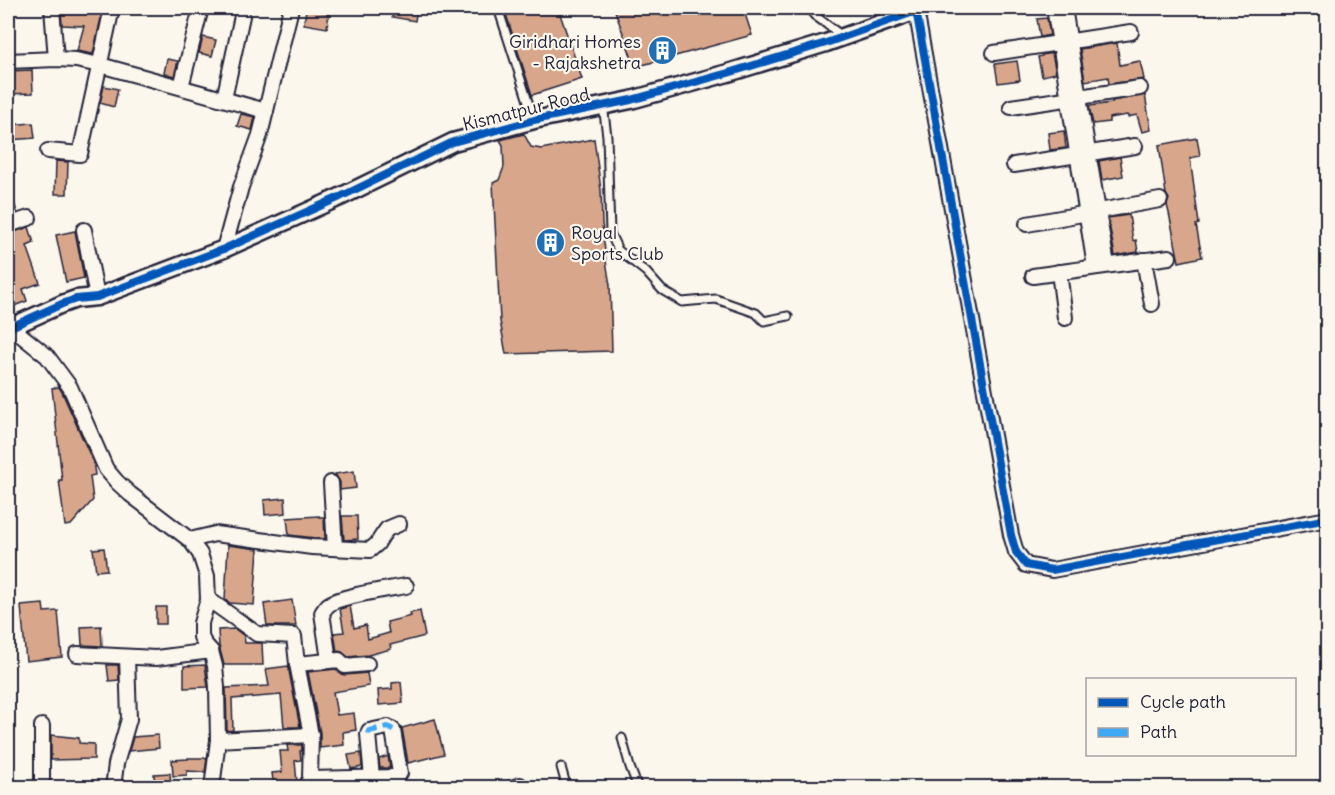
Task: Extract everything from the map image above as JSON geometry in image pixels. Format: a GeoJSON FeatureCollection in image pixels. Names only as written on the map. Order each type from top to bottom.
{"type":"FeatureCollection","features":[{"type":"Feature","properties":{"kind":"street"},"geometry":{"type":"LineString","coordinates":[[52,8],[56,59]]}},
{"type":"Feature","properties":{"kind":"street"},"geometry":{"type":"LineString","coordinates":[[48,151],[80,154],[112,8]]}},
{"type":"Feature","properties":{"kind":"street"},"geometry":{"type":"LineString","coordinates":[[181,87],[201,8]]}},
{"type":"Feature","properties":{"kind":"street"},"geometry":{"type":"LineString","coordinates":[[224,249],[241,187],[260,135],[291,8]]}},
{"type":"Feature","properties":{"kind":"street"},"geometry":{"type":"LineString","coordinates":[[1054,8],[1065,42]]}},
{"type":"Feature","properties":{"kind":"street"},"geometry":{"type":"LineString","coordinates":[[1064,8],[1065,42],[1101,266]]}},
{"type":"Feature","properties":{"kind":"street"},"geometry":{"type":"LineString","coordinates":[[921,9],[1011,535],[1016,552],[1026,565],[1052,570],[1328,519]]}},
{"type":"Feature","properties":{"kind":"street","name":"Kismatpur Road"},"geometry":{"type":"LineString","coordinates":[[10,323],[76,299],[97,297],[224,249],[340,197],[453,142],[534,120],[631,100],[728,73],[843,37],[921,9]]}},
{"type":"Feature","properties":{"kind":"street"},"geometry":{"type":"LineString","coordinates":[[224,99],[242,16]]}},
{"type":"Feature","properties":{"kind":"street"},"geometry":{"type":"LineString","coordinates":[[994,53],[1131,32]]}},
{"type":"Feature","properties":{"kind":"street"},"geometry":{"type":"LineString","coordinates":[[8,60],[76,60],[266,111]]}},
{"type":"Feature","properties":{"kind":"street"},"geometry":{"type":"LineString","coordinates":[[1011,107],[1140,88]]}},
{"type":"Feature","properties":{"kind":"street"},"geometry":{"type":"LineString","coordinates":[[1014,165],[1135,146]]}},
{"type":"Feature","properties":{"kind":"street"},"geometry":{"type":"LineString","coordinates":[[1027,224],[1160,200]]}},
{"type":"Feature","properties":{"kind":"street"},"geometry":{"type":"LineString","coordinates":[[8,225],[29,218]]}},
{"type":"Feature","properties":{"kind":"street"},"geometry":{"type":"LineString","coordinates":[[84,230],[97,297]]}},
{"type":"Feature","properties":{"kind":"street"},"geometry":{"type":"LineString","coordinates":[[1033,276],[1168,257]]}},
{"type":"Feature","properties":{"kind":"street"},"geometry":{"type":"LineString","coordinates":[[1144,260],[1152,304]]}},
{"type":"Feature","properties":{"kind":"street"},"geometry":{"type":"LineString","coordinates":[[1059,272],[1065,318]]}},
{"type":"Feature","properties":{"kind":"street"},"geometry":{"type":"LineString","coordinates":[[10,323],[47,356],[70,387],[106,469],[130,494],[190,540],[200,554],[207,576],[208,599],[201,623],[201,637],[211,651],[217,687],[218,740],[212,788]]}},
{"type":"Feature","properties":{"kind":"street"},"geometry":{"type":"LineString","coordinates":[[331,483],[335,548]]}},
{"type":"Feature","properties":{"kind":"street"},"geometry":{"type":"LineString","coordinates":[[190,540],[215,534],[312,547],[370,550],[387,529],[399,524]]}},
{"type":"Feature","properties":{"kind":"street"},"geometry":{"type":"LineString","coordinates":[[329,660],[322,613],[326,606],[347,598],[406,586]]}},
{"type":"Feature","properties":{"kind":"street"},"geometry":{"type":"LineString","coordinates":[[208,599],[257,634],[294,636],[311,735],[308,783],[372,778],[396,782],[400,773],[393,730],[388,727],[369,731],[368,734],[372,778]]}},
{"type":"Feature","properties":{"kind":"street"},"geometry":{"type":"LineString","coordinates":[[77,654],[156,658],[211,651]]}},
{"type":"Feature","properties":{"kind":"street"},"geometry":{"type":"LineString","coordinates":[[113,788],[129,719],[127,657]]}},
{"type":"Feature","properties":{"kind":"street"},"geometry":{"type":"LineString","coordinates":[[297,664],[329,660],[339,660],[345,666],[367,664]]}},
{"type":"Feature","properties":{"kind":"street"},"geometry":{"type":"LineString","coordinates":[[42,726],[42,788]]}},
{"type":"Feature","properties":{"kind":"street"},"geometry":{"type":"LineString","coordinates":[[218,740],[311,735]]}},
{"type":"Feature","properties":{"kind":"lane"},"geometry":{"type":"LineString","coordinates":[[498,8],[534,120]]}},
{"type":"Feature","properties":{"kind":"lane"},"geometry":{"type":"LineString","coordinates":[[809,8],[814,15],[843,37]]}},
{"type":"Feature","properties":{"kind":"lane"},"geometry":{"type":"LineString","coordinates":[[603,105],[607,136],[610,233],[618,250],[646,272],[662,290],[682,302],[716,299],[756,313],[764,321],[788,316]]}},
{"type":"Feature","properties":{"kind":"lane"},"geometry":{"type":"LineString","coordinates":[[622,738],[638,788]]}},
{"type":"Feature","properties":{"kind":"lane"},"geometry":{"type":"LineString","coordinates":[[561,767],[567,788]]}},
{"type":"Feature","properties":{"kind":"building"},"geometry":{"type":"Polygon","coordinates":[[[88,8],[103,9],[93,54],[77,51],[84,26],[62,25],[61,10],[87,11],[88,8]]]}},
{"type":"Feature","properties":{"kind":"building"},"geometry":{"type":"Polygon","coordinates":[[[393,8],[417,8],[415,21],[392,17],[393,8]]]}},
{"type":"Feature","properties":{"kind":"building"},"geometry":{"type":"Polygon","coordinates":[[[504,8],[558,8],[582,79],[532,95],[504,8]]]}},
{"type":"Feature","properties":{"kind":"building","name":"Giridhari Homes - Rajakshetra"},"geometry":{"type":"Polygon","coordinates":[[[614,8],[743,8],[752,35],[635,67],[614,8]]]}},
{"type":"Feature","properties":{"kind":"building"},"geometry":{"type":"Polygon","coordinates":[[[306,9],[329,13],[327,28],[304,24],[306,9]]]}},
{"type":"Feature","properties":{"kind":"building"},"geometry":{"type":"Polygon","coordinates":[[[1047,18],[1050,35],[1040,37],[1037,19],[1047,18]]]}},
{"type":"Feature","properties":{"kind":"building"},"geometry":{"type":"Polygon","coordinates":[[[203,37],[216,40],[212,56],[199,53],[203,37]]]}},
{"type":"Feature","properties":{"kind":"building"},"geometry":{"type":"Polygon","coordinates":[[[1117,43],[1120,65],[1140,61],[1144,79],[1109,84],[1108,77],[1085,81],[1080,49],[1117,43]]]}},
{"type":"Feature","properties":{"kind":"building"},"geometry":{"type":"Polygon","coordinates":[[[1052,53],[1056,73],[1042,76],[1038,57],[1052,53]]]}},
{"type":"Feature","properties":{"kind":"building"},"geometry":{"type":"Polygon","coordinates":[[[167,59],[178,61],[174,76],[164,73],[167,59]]]}},
{"type":"Feature","properties":{"kind":"building"},"geometry":{"type":"Polygon","coordinates":[[[1017,61],[1020,80],[998,83],[995,64],[1017,61]]]}},
{"type":"Feature","properties":{"kind":"building"},"geometry":{"type":"Polygon","coordinates":[[[32,70],[33,93],[8,94],[8,71],[32,70]]]}},
{"type":"Feature","properties":{"kind":"building"},"geometry":{"type":"Polygon","coordinates":[[[104,86],[118,89],[114,107],[100,103],[104,86]]]}},
{"type":"Feature","properties":{"kind":"building"},"geometry":{"type":"Polygon","coordinates":[[[1145,95],[1151,130],[1142,132],[1137,115],[1109,118],[1109,122],[1093,124],[1089,106],[1145,95]]]}},
{"type":"Feature","properties":{"kind":"building"},"geometry":{"type":"Polygon","coordinates":[[[241,114],[255,117],[252,130],[237,126],[241,114]]]}},
{"type":"Feature","properties":{"kind":"building"},"geometry":{"type":"Polygon","coordinates":[[[33,123],[35,138],[8,140],[8,125],[33,123]]]}},
{"type":"Feature","properties":{"kind":"building"},"geometry":{"type":"Polygon","coordinates":[[[1064,131],[1066,148],[1050,150],[1048,133],[1064,131]]]}},
{"type":"Feature","properties":{"kind":"building","name":"Royal Sports Club"},"geometry":{"type":"Polygon","coordinates":[[[524,134],[531,147],[541,149],[594,139],[610,285],[612,351],[506,354],[500,321],[493,183],[499,180],[504,167],[503,145],[500,140],[524,134]]]}},
{"type":"Feature","properties":{"kind":"building"},"geometry":{"type":"Polygon","coordinates":[[[1197,138],[1200,156],[1190,158],[1199,224],[1196,225],[1202,257],[1179,262],[1167,205],[1169,199],[1166,194],[1159,145],[1197,138]]]}},
{"type":"Feature","properties":{"kind":"building"},"geometry":{"type":"Polygon","coordinates":[[[1120,157],[1123,176],[1102,180],[1099,161],[1120,157]]]}},
{"type":"Feature","properties":{"kind":"building"},"geometry":{"type":"Polygon","coordinates":[[[56,161],[68,162],[67,194],[55,194],[56,161]]]}},
{"type":"Feature","properties":{"kind":"building"},"geometry":{"type":"Polygon","coordinates":[[[8,189],[10,189],[17,212],[8,216],[8,189]]]}},
{"type":"Feature","properties":{"kind":"building"},"geometry":{"type":"Polygon","coordinates":[[[1129,215],[1133,241],[1136,240],[1138,252],[1115,256],[1108,218],[1129,215]]]}},
{"type":"Feature","properties":{"kind":"building"},"geometry":{"type":"Polygon","coordinates":[[[29,227],[34,243],[27,246],[40,283],[23,289],[27,301],[14,306],[8,288],[8,234],[29,227]]]}},
{"type":"Feature","properties":{"kind":"building"},"geometry":{"type":"Polygon","coordinates":[[[75,231],[84,278],[66,282],[56,235],[75,231]]]}},
{"type":"Feature","properties":{"kind":"building"},"geometry":{"type":"Polygon","coordinates":[[[59,387],[93,462],[95,475],[90,476],[93,500],[71,525],[65,526],[52,388],[59,387]]]}},
{"type":"Feature","properties":{"kind":"building"},"geometry":{"type":"Polygon","coordinates":[[[354,471],[356,488],[340,490],[340,482],[335,474],[354,471]]]}},
{"type":"Feature","properties":{"kind":"building"},"geometry":{"type":"Polygon","coordinates":[[[285,498],[286,513],[265,515],[264,500],[285,498]]]}},
{"type":"Feature","properties":{"kind":"building"},"geometry":{"type":"Polygon","coordinates":[[[342,516],[357,516],[358,539],[344,540],[342,516]]]}},
{"type":"Feature","properties":{"kind":"building"},"geometry":{"type":"Polygon","coordinates":[[[324,517],[325,539],[289,535],[287,518],[324,517]]]}},
{"type":"Feature","properties":{"kind":"building"},"geometry":{"type":"Polygon","coordinates":[[[228,545],[258,549],[254,605],[230,603],[225,600],[228,545]]]}},
{"type":"Feature","properties":{"kind":"building"},"geometry":{"type":"Polygon","coordinates":[[[104,548],[107,570],[96,571],[93,549],[104,548]]]}},
{"type":"Feature","properties":{"kind":"building"},"geometry":{"type":"Polygon","coordinates":[[[292,600],[296,626],[267,626],[264,604],[292,600]]]}},
{"type":"Feature","properties":{"kind":"building"},"geometry":{"type":"Polygon","coordinates":[[[43,604],[44,612],[58,611],[62,657],[26,661],[21,606],[43,604]]]}},
{"type":"Feature","properties":{"kind":"building"},"geometry":{"type":"Polygon","coordinates":[[[350,606],[354,628],[366,625],[368,639],[389,633],[387,622],[411,616],[410,613],[420,611],[425,636],[390,645],[391,649],[348,657],[337,651],[334,633],[344,632],[340,609],[350,606]]]}},
{"type":"Feature","properties":{"kind":"building"},"geometry":{"type":"Polygon","coordinates":[[[156,607],[166,607],[166,624],[156,624],[156,607]]]}},
{"type":"Feature","properties":{"kind":"building"},"geometry":{"type":"Polygon","coordinates":[[[101,626],[102,646],[82,645],[81,627],[101,626]]]}},
{"type":"Feature","properties":{"kind":"building"},"geometry":{"type":"Polygon","coordinates":[[[235,629],[244,636],[245,643],[262,643],[263,665],[224,665],[218,630],[235,629]]]}},
{"type":"Feature","properties":{"kind":"building"},"geometry":{"type":"Polygon","coordinates":[[[107,665],[118,665],[119,680],[109,681],[107,665]]]}},
{"type":"Feature","properties":{"kind":"building"},"geometry":{"type":"Polygon","coordinates":[[[205,665],[208,687],[184,688],[184,666],[205,665]]]}},
{"type":"Feature","properties":{"kind":"building"},"geometry":{"type":"Polygon","coordinates":[[[288,666],[300,727],[284,727],[281,695],[232,699],[233,730],[227,731],[226,688],[269,686],[266,669],[288,666]]]}},
{"type":"Feature","properties":{"kind":"building"},"geometry":{"type":"Polygon","coordinates":[[[336,669],[345,675],[367,673],[369,686],[333,692],[337,715],[354,713],[356,730],[343,732],[344,745],[320,748],[320,733],[308,672],[336,669]]]}},
{"type":"Feature","properties":{"kind":"building"},"geometry":{"type":"Polygon","coordinates":[[[401,682],[403,703],[379,705],[378,690],[392,689],[392,683],[401,682]]]}},
{"type":"Feature","properties":{"kind":"building"},"geometry":{"type":"Polygon","coordinates":[[[435,719],[444,754],[408,763],[402,728],[435,719]]]}},
{"type":"Feature","properties":{"kind":"building"},"geometry":{"type":"Polygon","coordinates":[[[51,735],[79,738],[79,743],[94,744],[94,759],[51,760],[51,735]]]}},
{"type":"Feature","properties":{"kind":"building"},"geometry":{"type":"Polygon","coordinates":[[[158,735],[159,748],[129,751],[133,737],[158,735]]]}},
{"type":"Feature","properties":{"kind":"building"},"geometry":{"type":"Polygon","coordinates":[[[287,745],[302,745],[301,760],[295,761],[297,785],[274,788],[272,773],[282,772],[280,751],[288,751],[287,745]]]}},
{"type":"Feature","properties":{"kind":"building"},"geometry":{"type":"Polygon","coordinates":[[[361,753],[362,767],[351,769],[348,755],[361,753]]]}},
{"type":"Feature","properties":{"kind":"building"},"geometry":{"type":"Polygon","coordinates":[[[388,756],[390,768],[380,768],[379,759],[388,756]]]}},
{"type":"Feature","properties":{"kind":"building"},"geometry":{"type":"Polygon","coordinates":[[[207,758],[205,772],[187,771],[187,775],[173,776],[172,760],[207,758]]]}},
{"type":"Feature","properties":{"kind":"building"},"geometry":{"type":"Polygon","coordinates":[[[170,773],[171,788],[155,788],[154,774],[170,773]]]}},
{"type":"Feature","properties":{"kind":"marked path"},"geometry":{"type":"LineString","coordinates":[[368,734],[369,731],[388,727],[393,730]]}},
{"type":"Feature","properties":{"kind":"cycle path"},"geometry":{"type":"LineString","coordinates":[[13,326],[62,304],[76,299],[97,297],[224,249],[340,197],[453,142],[534,120],[631,100],[728,73],[826,43],[925,8]]}},
{"type":"Feature","properties":{"kind":"cycle path"},"geometry":{"type":"LineString","coordinates":[[916,10],[1011,535],[1016,552],[1026,565],[1052,570],[1328,519]]}},
{"type":"Feature","properties":{"kind":"place","name":"Giridhari Homes - Rajakshetra"},"geometry":{"type":"Point","coordinates":[662,51]}},
{"type":"Feature","properties":{"kind":"place","name":"Royal Sports Club"},"geometry":{"type":"Point","coordinates":[550,242]}}]}
